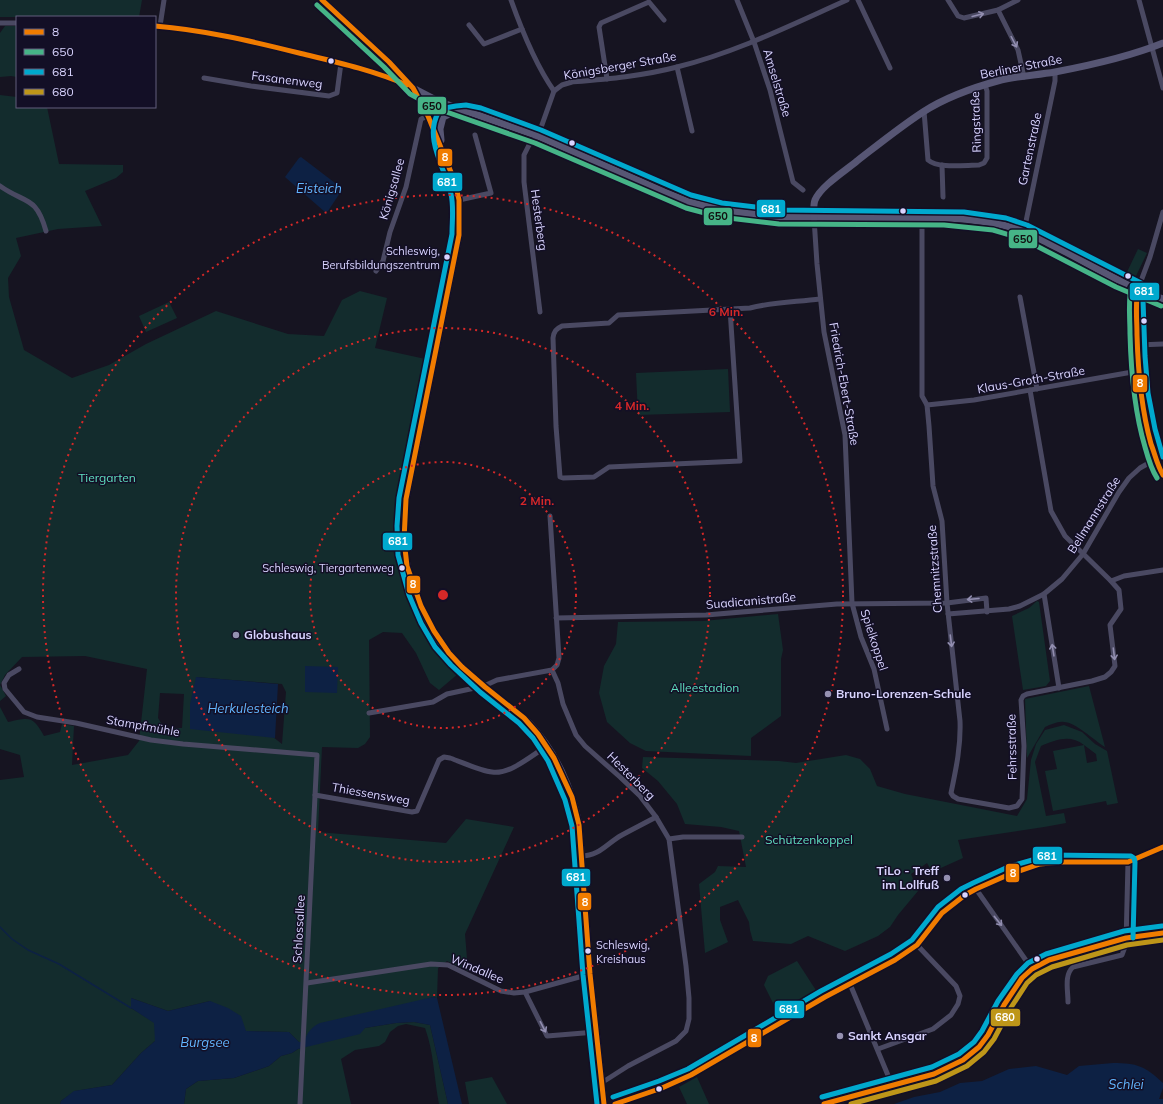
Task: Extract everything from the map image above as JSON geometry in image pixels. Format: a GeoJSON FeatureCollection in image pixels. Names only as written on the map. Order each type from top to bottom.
{"type":"FeatureCollection","features":[{"type":"Feature","properties":{"kind":"street"},"geometry":{"type":"LineString","coordinates":[[164,0],[158,26],[197,30],[236,38],[372,71],[394,79],[440,102],[538,136],[689,202],[721,210],[780,217],[922,218],[977,221],[1004,226],[1024,231],[1138,289],[1163,299]]}},
{"type":"Feature","properties":{"kind":"street"},"geometry":{"type":"LineString","coordinates":[[322,0],[390,62],[413,88],[428,116],[455,182],[459,200],[460,222],[406,499],[404,539],[406,560],[418,601],[426,618],[448,652],[472,678],[528,722],[547,746],[562,772],[575,803],[579,825],[590,974],[604,1104]]}},
{"type":"Feature","properties":{"kind":"street"},"geometry":{"type":"LineString","coordinates":[[511,0],[522,29],[545,79],[554,91]]}},
{"type":"Feature","properties":{"kind":"street","name":"Amselstraße"},"geometry":{"type":"LineString","coordinates":[[737,0],[754,42],[770,90],[793,182],[803,190]]}},
{"type":"Feature","properties":{"kind":"street","name":"Königsberger Straße"},"geometry":{"type":"LineString","coordinates":[[554,91],[562,85],[572,82],[607,79],[678,68],[754,42],[847,0]]}},
{"type":"Feature","properties":{"kind":"street"},"geometry":{"type":"LineString","coordinates":[[858,0],[890,68]]}},
{"type":"Feature","properties":{"kind":"street"},"geometry":{"type":"LineString","coordinates":[[948,0],[958,16],[964,18],[998,10],[1018,0]]}},
{"type":"Feature","properties":{"kind":"street"},"geometry":{"type":"LineString","coordinates":[[1139,0],[1163,88]]}},
{"type":"Feature","properties":{"kind":"street"},"geometry":{"type":"LineString","coordinates":[[607,79],[599,27],[601,23],[649,2],[664,20]]}},
{"type":"Feature","properties":{"kind":"street"},"geometry":{"type":"LineString","coordinates":[[998,10],[1018,50],[1024,77]]}},
{"type":"Feature","properties":{"kind":"street"},"geometry":{"type":"LineString","coordinates":[[0,23],[16,23]]}},
{"type":"Feature","properties":{"kind":"street"},"geometry":{"type":"LineString","coordinates":[[469,25],[484,44],[522,29]]}},
{"type":"Feature","properties":{"kind":"street","name":"Berliner Straße"},"geometry":{"type":"LineString","coordinates":[[814,218],[814,203],[818,194],[884,140],[924,111],[953,97],[1002,80],[1056,72],[1116,59],[1163,43]]}},
{"type":"Feature","properties":{"kind":"street","name":"Fasanenweg"},"geometry":{"type":"LineString","coordinates":[[204,78],[251,86],[329,96],[337,93],[341,63]]}},
{"type":"Feature","properties":{"kind":"street"},"geometry":{"type":"LineString","coordinates":[[678,68],[692,131]]}},
{"type":"Feature","properties":{"kind":"street","name":"Gartenstraße"},"geometry":{"type":"LineString","coordinates":[[1024,231],[1056,72]]}},
{"type":"Feature","properties":{"kind":"street","name":"Ringstraße"},"geometry":{"type":"LineString","coordinates":[[942,165],[978,165],[984,163],[987,158],[987,92],[985,85]]}},
{"type":"Feature","properties":{"kind":"street","name":"Hesterberg"},"geometry":{"type":"LineString","coordinates":[[540,312],[524,182],[524,156],[529,145],[538,136],[554,91]]}},
{"type":"Feature","properties":{"kind":"street"},"geometry":{"type":"LineString","coordinates":[[924,111],[928,160],[932,163],[942,165],[942,197]]}},
{"type":"Feature","properties":{"kind":"street"},"geometry":{"type":"LineString","coordinates":[[442,149],[440,129],[444,117],[451,113],[470,112]]}},
{"type":"Feature","properties":{"kind":"street","name":"Königsallee"},"geometry":{"type":"LineString","coordinates":[[376,271],[383,261],[390,232],[406,187],[421,119],[428,116]]}},
{"type":"Feature","properties":{"kind":"street"},"geometry":{"type":"LineString","coordinates":[[459,200],[491,193],[476,135]]}},
{"type":"Feature","properties":{"kind":"street"},"geometry":{"type":"LineString","coordinates":[[0,186],[8,192],[30,202],[40,214],[46,231]]}},
{"type":"Feature","properties":{"kind":"street"},"geometry":{"type":"LineString","coordinates":[[1163,212],[1136,299],[1138,371],[1144,422],[1163,475]]}},
{"type":"Feature","properties":{"kind":"street","name":"Friedrich-Ebert-Straße"},"geometry":{"type":"LineString","coordinates":[[814,218],[824,332],[845,435],[852,603]]}},
{"type":"Feature","properties":{"kind":"street","name":"Chemnitzstraße"},"geometry":{"type":"LineString","coordinates":[[922,218],[922,396],[927,405],[932,486],[942,521],[948,614],[961,726],[961,737],[951,793],[953,796],[958,798],[1009,808],[1016,806],[1022,799]]}},
{"type":"Feature","properties":{"kind":"street"},"geometry":{"type":"LineString","coordinates":[[1020,297],[1037,389]]}},
{"type":"Feature","properties":{"kind":"street"},"geometry":{"type":"LineString","coordinates":[[730,309],[740,461],[609,467],[594,477],[560,477],[556,426],[553,338],[554,332],[557,329],[562,326],[609,323],[618,315],[730,309],[750,308],[769,303],[820,299]]}},
{"type":"Feature","properties":{"kind":"street"},"geometry":{"type":"LineString","coordinates":[[1138,345],[1163,344]]}},
{"type":"Feature","properties":{"kind":"street","name":"Klaus-Groth-Straße"},"geometry":{"type":"LineString","coordinates":[[927,405],[974,400],[1138,371]]}},
{"type":"Feature","properties":{"kind":"street"},"geometry":{"type":"LineString","coordinates":[[1030,390],[1043,470],[1052,511],[1065,536],[1101,569],[1119,590],[1121,609],[1110,625],[1115,666],[1105,677],[1059,688],[1044,594]]}},
{"type":"Feature","properties":{"kind":"street","name":"Bellmannstraße"},"geometry":{"type":"LineString","coordinates":[[948,614],[987,612],[1008,609],[1020,606],[1044,594],[1062,579],[1083,554],[1119,492],[1129,478],[1140,468],[1156,459]]}},
{"type":"Feature","properties":{"kind":"street"},"geometry":{"type":"LineString","coordinates":[[369,713],[433,702],[447,694],[484,686],[497,680],[552,670],[557,665],[559,658],[550,516]]}},
{"type":"Feature","properties":{"kind":"street"},"geometry":{"type":"LineString","coordinates":[[1111,580],[1124,576],[1163,570]]}},
{"type":"Feature","properties":{"kind":"street"},"geometry":{"type":"LineString","coordinates":[[947,602],[986,598],[987,612]]}},
{"type":"Feature","properties":{"kind":"street","name":"Suadicanistraße"},"geometry":{"type":"LineString","coordinates":[[556,618],[706,615],[852,603],[947,602]]}},
{"type":"Feature","properties":{"kind":"street","name":"Spielkoppel"},"geometry":{"type":"LineString","coordinates":[[852,603],[861,637],[874,669],[887,729]]}},
{"type":"Feature","properties":{"kind":"street","name":"Stampfmühle"},"geometry":{"type":"LineString","coordinates":[[19,669],[9,675],[4,682],[5,689],[24,712],[37,717],[76,723],[159,741],[317,756]]}},
{"type":"Feature","properties":{"kind":"street","name":"Hesterberg"},"geometry":{"type":"LineString","coordinates":[[552,670],[558,683],[562,704],[576,735],[585,746],[640,796],[656,817],[669,839],[689,998],[688,1025],[686,1032],[676,1041],[628,1066],[606,1080],[601,1081]]}},
{"type":"Feature","properties":{"kind":"street","name":"Fehrsstraße"},"geometry":{"type":"LineString","coordinates":[[1022,799],[1024,746],[1021,700],[1023,696],[1059,688]]}},
{"type":"Feature","properties":{"kind":"street","name":"Thiessensweg"},"geometry":{"type":"LineString","coordinates":[[315,795],[412,812],[417,811],[439,760],[444,757],[491,772],[500,772],[508,771],[547,746]]}},
{"type":"Feature","properties":{"kind":"street","name":"Schlossallee"},"geometry":{"type":"LineString","coordinates":[[300,1104],[317,756]]}},
{"type":"Feature","properties":{"kind":"street"},"geometry":{"type":"LineString","coordinates":[[581,856],[597,853],[621,836],[656,817]]}},
{"type":"Feature","properties":{"kind":"street"},"geometry":{"type":"LineString","coordinates":[[669,839],[682,837],[742,837]]}},
{"type":"Feature","properties":{"kind":"street"},"geometry":{"type":"LineString","coordinates":[[615,1104],[662,1088],[691,1075],[825,997],[895,960],[917,945],[942,912],[964,895],[1010,874],[1051,862],[1128,862],[1148,852],[1163,847]]}},
{"type":"Feature","properties":{"kind":"street"},"geometry":{"type":"LineString","coordinates":[[1068,1002],[1067,977],[1069,970],[1073,966],[1122,955],[1126,944],[1128,862]]}},
{"type":"Feature","properties":{"kind":"street"},"geometry":{"type":"LineString","coordinates":[[976,890],[1032,969]]}},
{"type":"Feature","properties":{"kind":"street"},"geometry":{"type":"LineString","coordinates":[[824,1104],[934,1074],[963,1060],[979,1047],[988,1035],[1014,988],[1022,978],[1032,969],[1049,960],[1126,938],[1163,933]]}},
{"type":"Feature","properties":{"kind":"street"},"geometry":{"type":"LineString","coordinates":[[878,1049],[933,1030],[951,1014],[958,1004],[960,996],[956,986],[917,945]]}},
{"type":"Feature","properties":{"kind":"street","name":"Windallee"},"geometry":{"type":"LineString","coordinates":[[306,983],[431,964],[448,965],[501,991],[514,993],[525,992],[590,974]]}},
{"type":"Feature","properties":{"kind":"street"},"geometry":{"type":"LineString","coordinates":[[850,984],[892,1085]]}},
{"type":"Feature","properties":{"kind":"street"},"geometry":{"type":"LineString","coordinates":[[525,992],[547,1036],[596,1032]]}},
{"type":"Feature","properties":{"kind":"green space"},"geometry":{"type":"Polygon","coordinates":[[[0,0],[142,0],[139,16],[0,17],[0,0]]]}},
{"type":"Feature","properties":{"kind":"green space"},"geometry":{"type":"Polygon","coordinates":[[[5,26],[16,26],[16,77],[0,77],[0,33],[5,26]]]}},
{"type":"Feature","properties":{"kind":"green space","name":"Tiergarten"},"geometry":{"type":"Polygon","coordinates":[[[0,95],[16,97],[16,108],[47,108],[59,164],[123,165],[123,172],[116,178],[85,191],[102,226],[58,229],[16,238],[21,256],[8,278],[9,297],[24,350],[72,378],[109,365],[146,344],[216,311],[288,334],[324,336],[342,300],[360,291],[387,298],[375,348],[430,360],[404,489],[400,522],[400,549],[403,567],[415,605],[425,627],[459,673],[439,690],[430,683],[416,653],[402,633],[383,632],[369,640],[370,737],[365,744],[358,748],[322,747],[318,832],[446,843],[466,819],[514,827],[465,934],[468,971],[447,961],[438,968],[437,998],[433,997],[304,1042],[299,1042],[289,1032],[246,1031],[210,1001],[168,1011],[131,998],[131,1008],[155,1023],[155,1041],[141,1053],[112,1085],[75,1091],[61,1101],[60,1104],[0,1104],[0,780],[24,777],[20,755],[0,749],[0,707],[8,722],[21,719],[34,721],[44,736],[60,732],[62,724],[74,726],[72,765],[128,755],[139,741],[147,669],[85,656],[22,657],[5,675],[0,685],[0,95]],[[196,677],[282,744],[286,692],[282,684],[196,677]],[[160,693],[158,718],[164,728],[182,728],[184,694],[160,693]]]}},
{"type":"Feature","properties":{"kind":"green space"},"geometry":{"type":"Polygon","coordinates":[[[1138,249],[1147,253],[1136,276],[1127,272],[1138,249]]]}},
{"type":"Feature","properties":{"kind":"green space"},"geometry":{"type":"Polygon","coordinates":[[[169,302],[177,318],[146,332],[139,316],[169,302]]]}},
{"type":"Feature","properties":{"kind":"green space"},"geometry":{"type":"Polygon","coordinates":[[[728,369],[730,412],[638,415],[636,373],[728,369]]]}},
{"type":"Feature","properties":{"kind":"green space"},"geometry":{"type":"Polygon","coordinates":[[[1037,601],[1039,602],[1050,681],[1046,686],[1023,690],[1012,616],[1029,608],[1037,601]]]}},
{"type":"Feature","properties":{"kind":"green space","name":"Alleestadion"},"geometry":{"type":"Polygon","coordinates":[[[778,614],[783,650],[781,659],[781,716],[751,738],[751,756],[646,751],[630,743],[607,722],[599,693],[604,666],[616,644],[618,622],[703,621],[778,614]]]}},
{"type":"Feature","properties":{"kind":"green space"},"geometry":{"type":"Polygon","coordinates":[[[0,685],[6,696],[0,701],[0,685]]]}},
{"type":"Feature","properties":{"kind":"green space"},"geometry":{"type":"Polygon","coordinates":[[[1089,686],[1105,747],[1074,725],[1059,722],[1045,727],[1027,758],[1025,699],[1089,686]]]}},
{"type":"Feature","properties":{"kind":"green space","name":"Schützenkoppel"},"geometry":{"type":"Polygon","coordinates":[[[1064,725],[1082,732],[1095,744],[1107,751],[1118,803],[1107,805],[1106,801],[1053,811],[1045,771],[1057,769],[1053,751],[1084,745],[1068,739],[1052,742],[1041,746],[1035,762],[1046,816],[1064,813],[1066,823],[958,840],[963,858],[932,872],[927,863],[911,874],[918,891],[890,927],[878,936],[845,951],[808,936],[791,944],[753,941],[749,922],[738,900],[720,907],[720,920],[728,942],[705,953],[699,884],[715,872],[718,866],[746,867],[739,831],[721,827],[685,824],[677,804],[658,781],[642,768],[643,757],[779,761],[796,763],[846,755],[860,759],[870,769],[877,786],[905,794],[1017,816],[1027,799],[1031,760],[1036,744],[1045,730],[1064,725]],[[1084,745],[1087,763],[1097,761],[1096,754],[1084,745]]]}},
{"type":"Feature","properties":{"kind":"green space"},"geometry":{"type":"Polygon","coordinates":[[[797,961],[819,995],[780,1017],[764,985],[768,976],[797,961]]]}},
{"type":"Feature","properties":{"kind":"green space"},"geometry":{"type":"Polygon","coordinates":[[[414,1022],[430,1025],[448,1104],[439,1104],[432,1056],[425,1028],[406,1024],[398,1026],[390,1032],[385,1042],[379,1046],[355,1050],[341,1059],[351,1104],[184,1104],[186,1089],[198,1081],[234,1078],[269,1066],[281,1056],[292,1053],[298,1049],[365,1028],[414,1022]]]}},
{"type":"Feature","properties":{"kind":"green space"},"geometry":{"type":"Polygon","coordinates":[[[492,1077],[507,1104],[469,1104],[465,1082],[492,1077]]]}},
{"type":"Feature","properties":{"kind":"green space"},"geometry":{"type":"Polygon","coordinates":[[[697,1077],[709,1104],[687,1104],[679,1087],[697,1077]]]}},
{"type":"Feature","properties":{"kind":"water","name":"Eisteich"},"geometry":{"type":"Polygon","coordinates":[[[301,157],[339,186],[342,190],[328,211],[325,212],[285,177],[301,157]]]}},
{"type":"Feature","properties":{"kind":"water"},"geometry":{"type":"Polygon","coordinates":[[[305,666],[338,667],[337,693],[305,692],[305,666]]]}},
{"type":"Feature","properties":{"kind":"water","name":"Herkulesteich"},"geometry":{"type":"Polygon","coordinates":[[[196,677],[278,684],[275,738],[190,729],[190,704],[196,677]]]}},
{"type":"Feature","properties":{"kind":"water","name":"Burgsee"},"geometry":{"type":"Polygon","coordinates":[[[433,997],[437,998],[462,1104],[448,1104],[430,1025],[414,1022],[365,1028],[360,1034],[298,1049],[292,1053],[281,1056],[269,1066],[234,1078],[198,1081],[186,1089],[184,1104],[60,1104],[61,1101],[74,1091],[112,1085],[141,1053],[155,1041],[154,1023],[131,1008],[131,998],[168,1011],[210,1001],[228,1008],[241,1016],[246,1031],[289,1032],[299,1042],[304,1042],[306,1036],[314,1026],[320,1023],[433,997]]]}},
{"type":"Feature","properties":{"kind":"water","name":"Schlei"},"geometry":{"type":"Polygon","coordinates":[[[1113,1063],[1135,1065],[1146,1069],[1157,1077],[1163,1083],[1163,1088],[1159,1099],[1163,1099],[1163,1104],[894,1104],[914,1097],[940,1092],[960,1083],[982,1081],[1009,1069],[1036,1066],[1067,1075],[1079,1066],[1113,1063]]]}},
{"type":"Feature","properties":{"kind":"waterway"},"geometry":{"type":"LineString","coordinates":[[0,927],[12,939],[28,950],[59,964],[131,1008]]}},
{"type":"Feature","properties":{"kind":"transit line","name":"8"},"geometry":{"type":"LineString","coordinates":[[322,0],[389,62],[413,88],[428,116],[455,182],[459,200],[459,235],[406,499],[404,540],[407,566],[421,606],[434,631],[449,653],[462,667],[485,687],[524,718],[538,734],[554,758],[572,797],[579,825],[590,974],[604,1104]]}},
{"type":"Feature","properties":{"kind":"transit line","name":"650"},"geometry":{"type":"LineString","coordinates":[[317,5],[384,67],[410,94],[438,109],[535,143],[686,208],[720,217],[779,224],[944,225],[993,230],[1023,239],[1116,287],[1161,306]]}},
{"type":"Feature","properties":{"kind":"transit line","name":"8"},"geometry":{"type":"LineString","coordinates":[[156,26],[227,36],[263,44],[354,67],[407,85]]}},
{"type":"Feature","properties":{"kind":"transit line","name":"681"},"geometry":{"type":"LineString","coordinates":[[597,1104],[583,975],[572,826],[565,800],[548,761],[533,738],[519,723],[480,692],[451,665],[435,647],[421,623],[409,595],[398,555],[397,526],[399,498],[452,234],[452,199],[434,143],[434,123],[438,113],[445,108],[456,106],[466,105],[481,108],[541,130],[691,195],[722,203],[780,210],[964,212],[1006,218],[1027,225],[1141,283],[1145,288],[1143,300],[1148,393],[1155,429],[1163,457]]}},
{"type":"Feature","properties":{"kind":"transit line","name":"650"},"geometry":{"type":"LineString","coordinates":[[1131,288],[1129,305],[1132,377],[1141,433],[1151,467],[1157,478]]}},
{"type":"Feature","properties":{"kind":"transit line","name":"8"},"geometry":{"type":"LineString","coordinates":[[1138,289],[1136,306],[1137,349],[1142,403],[1151,444],[1163,475]]}},
{"type":"Feature","properties":{"kind":"transit line","name":"8"},"geometry":{"type":"LineString","coordinates":[[615,1104],[662,1088],[691,1075],[825,997],[895,960],[917,945],[942,913],[965,895],[976,889],[1010,874],[1040,864],[1062,862],[1128,862],[1163,847]]}},
{"type":"Feature","properties":{"kind":"transit line","name":"681"},"geometry":{"type":"LineString","coordinates":[[613,1097],[688,1069],[821,991],[891,954],[912,940],[938,907],[961,889],[1008,867],[1050,855],[1131,856],[1134,858],[1135,862],[1133,938]]}},
{"type":"Feature","properties":{"kind":"transit line","name":"681"},"geometry":{"type":"LineString","coordinates":[[822,1097],[932,1067],[959,1054],[974,1042],[982,1031],[998,1001],[1017,974],[1028,963],[1046,954],[1124,931],[1162,926]]}},
{"type":"Feature","properties":{"kind":"transit line","name":"8"},"geometry":{"type":"LineString","coordinates":[[824,1104],[934,1074],[963,1060],[979,1047],[988,1035],[1004,1005],[1022,978],[1032,969],[1049,960],[1126,938],[1163,933]]}},
{"type":"Feature","properties":{"kind":"transit line","name":"680"},"geometry":{"type":"LineString","coordinates":[[851,1104],[936,1081],[967,1066],[984,1052],[994,1039],[1010,1009],[1027,983],[1036,975],[1052,967],[1127,945],[1163,940]]}},
{"type":"Feature","properties":{"kind":"place","name":"Schleswig, Berufsbildungszentrum"},"geometry":{"type":"Point","coordinates":[447,257]}},
{"type":"Feature","properties":{"kind":"place","name":"Schleswig, Tiergartenweg"},"geometry":{"type":"Point","coordinates":[402,568]}},
{"type":"Feature","properties":{"kind":"place","name":"Globushaus"},"geometry":{"type":"Point","coordinates":[236,635]}},
{"type":"Feature","properties":{"kind":"place","name":"Bruno-Lorenzen-Schule"},"geometry":{"type":"Point","coordinates":[828,694]}},
{"type":"Feature","properties":{"kind":"place","name":"TiLo - Treff im Lollfuß"},"geometry":{"type":"Point","coordinates":[947,878]}},
{"type":"Feature","properties":{"kind":"place","name":"Schleswig, Kreishaus"},"geometry":{"type":"Point","coordinates":[588,951]}},
{"type":"Feature","properties":{"kind":"place","name":"Sankt Ansgar"},"geometry":{"type":"Point","coordinates":[840,1036]}}]}
